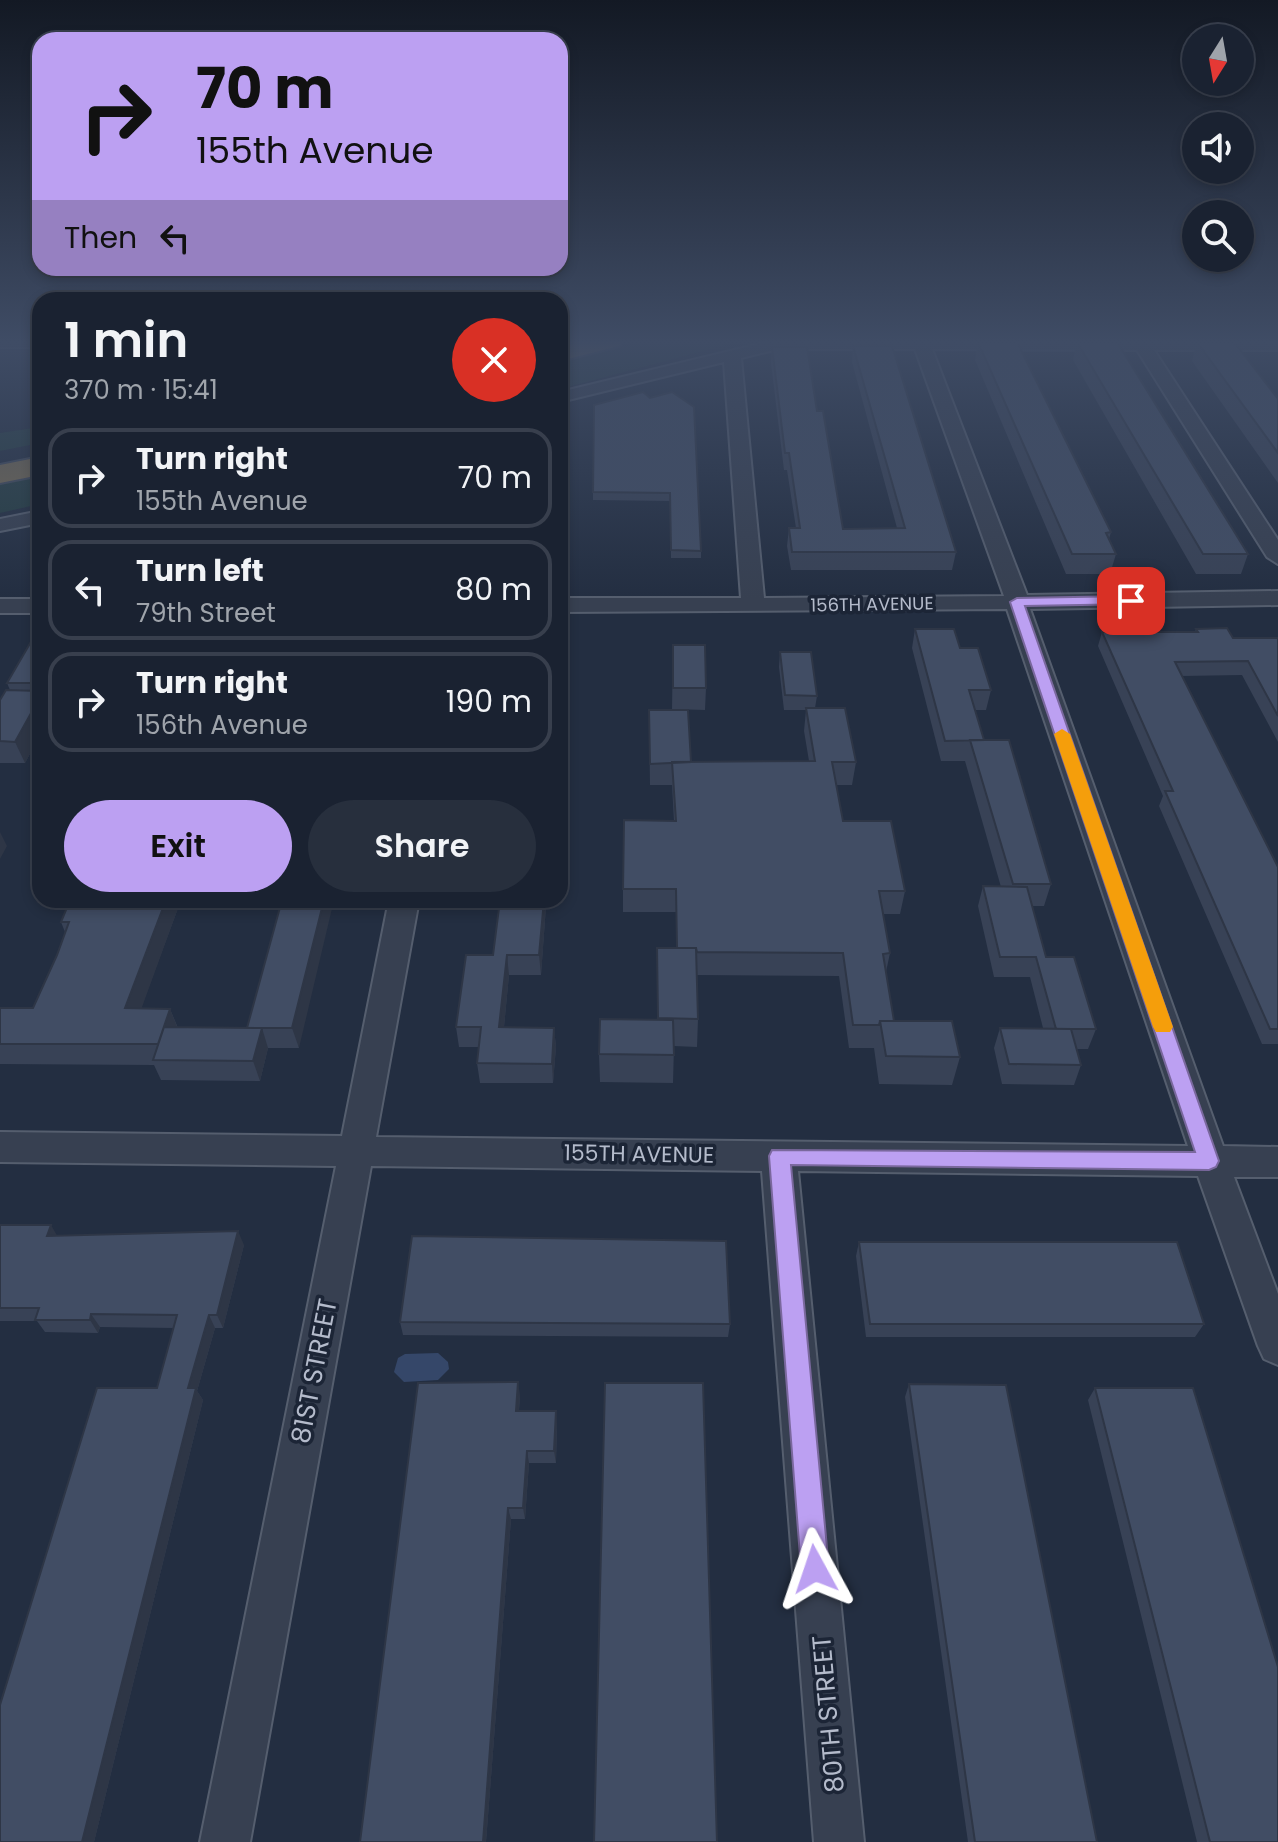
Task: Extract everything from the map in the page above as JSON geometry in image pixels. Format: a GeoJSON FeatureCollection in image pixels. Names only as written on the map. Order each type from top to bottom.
{"type":"FeatureCollection","features":[{"type":"Feature","properties":{"kind":"highway"},"geometry":{"type":"LineString","coordinates":[[0,458],[32,452]]}},
{"type":"Feature","properties":{"kind":"highway"},"geometry":{"type":"LineString","coordinates":[[0,474],[32,468]]}},
{"type":"Feature","properties":{"kind":"street"},"geometry":{"type":"LineString","coordinates":[[738,427],[753,605]]}},
{"type":"Feature","properties":{"kind":"street"},"geometry":{"type":"LineString","coordinates":[[952,427],[1017,602],[1209,1161],[1278,1346]]}},
{"type":"Feature","properties":{"kind":"street"},"geometry":{"type":"LineString","coordinates":[[1195,427],[1278,557]]}},
{"type":"Feature","properties":{"kind":"street"},"geometry":{"type":"LineString","coordinates":[[0,525],[32,519]]}},
{"type":"Feature","properties":{"kind":"street","name":"156TH AVENUE"},"geometry":{"type":"LineString","coordinates":[[568,605],[1278,598]]}},
{"type":"Feature","properties":{"kind":"street","name":"156TH AVENUE"},"geometry":{"type":"LineString","coordinates":[[1184,601],[1278,614]]}},
{"type":"Feature","properties":{"kind":"street"},"geometry":{"type":"LineString","coordinates":[[0,606],[32,606]]}},
{"type":"Feature","properties":{"kind":"street","name":"81ST STREET"},"geometry":{"type":"LineString","coordinates":[[225,1842],[402,908]]}},
{"type":"Feature","properties":{"kind":"street","name":"155TH AVENUE"},"geometry":{"type":"LineString","coordinates":[[0,1147],[1278,1162]]}},
{"type":"Feature","properties":{"kind":"street","name":"80TH STREET"},"geometry":{"type":"LineString","coordinates":[[779,1156],[839,1842]]}},
{"type":"Feature","properties":{"kind":"green space"},"geometry":{"type":"Polygon","coordinates":[[[32,428],[32,445],[0,451],[0,433],[32,428]]]}},
{"type":"Feature","properties":{"kind":"green space"},"geometry":{"type":"Polygon","coordinates":[[[32,475],[32,506],[0,513],[0,481],[32,475]]]}},
{"type":"Feature","properties":{"kind":"water"},"geometry":{"type":"Polygon","coordinates":[[[438,1353],[448,1362],[449,1369],[438,1380],[404,1382],[394,1372],[398,1358],[405,1354],[438,1353]]]}},
{"type":"Feature","properties":{"kind":"building"},"geometry":{"type":"Polygon","coordinates":[[[594,427],[695,427],[701,551],[671,550],[670,493],[593,492],[594,427]]]}},
{"type":"Feature","properties":{"kind":"building"},"geometry":{"type":"Polygon","coordinates":[[[782,427],[826,427],[843,529],[905,528],[876,427],[917,427],[956,552],[792,552],[789,528],[800,528],[789,453],[785,453],[782,427]]]}},
{"type":"Feature","properties":{"kind":"building"},"geometry":{"type":"Polygon","coordinates":[[[1016,427],[1059,427],[1111,532],[1106,533],[1116,554],[1072,554],[1016,427]]]}},
{"type":"Feature","properties":{"kind":"building"},"geometry":{"type":"Polygon","coordinates":[[[1127,427],[1169,427],[1248,554],[1203,554],[1127,427]]]}},
{"type":"Feature","properties":{"kind":"building"},"geometry":{"type":"Polygon","coordinates":[[[1259,427],[1278,427],[1278,453],[1259,427]]]}},
{"type":"Feature","properties":{"kind":"building"},"geometry":{"type":"Polygon","coordinates":[[[1227,628],[1233,638],[1278,638],[1278,716],[1248,661],[1175,662],[1278,867],[1278,1029],[1270,1029],[1165,791],[1173,791],[1102,632],[1198,632],[1196,629],[1227,628]]]}},
{"type":"Feature","properties":{"kind":"building"},"geometry":{"type":"Polygon","coordinates":[[[915,629],[954,629],[960,648],[978,648],[991,690],[969,690],[984,740],[945,741],[915,629]]]}},
{"type":"Feature","properties":{"kind":"building"},"geometry":{"type":"Polygon","coordinates":[[[32,640],[32,683],[7,683],[32,640]]]}},
{"type":"Feature","properties":{"kind":"building"},"geometry":{"type":"Polygon","coordinates":[[[673,645],[705,645],[706,688],[673,688],[673,645]]]}},
{"type":"Feature","properties":{"kind":"building"},"geometry":{"type":"Polygon","coordinates":[[[780,652],[811,652],[817,696],[785,695],[780,652]]]}},
{"type":"Feature","properties":{"kind":"building"},"geometry":{"type":"Polygon","coordinates":[[[6,690],[32,691],[32,711],[15,742],[0,741],[0,700],[6,690]]]}},
{"type":"Feature","properties":{"kind":"building"},"geometry":{"type":"Polygon","coordinates":[[[806,708],[845,708],[856,762],[832,762],[843,821],[891,821],[905,891],[879,891],[890,953],[883,954],[894,1021],[880,1021],[879,1025],[853,1025],[843,953],[697,952],[696,948],[677,948],[676,889],[623,889],[624,820],[676,821],[672,762],[815,761],[806,708]]]}},
{"type":"Feature","properties":{"kind":"building"},"geometry":{"type":"Polygon","coordinates":[[[649,710],[688,710],[691,762],[650,764],[649,710]]]}},
{"type":"Feature","properties":{"kind":"building"},"geometry":{"type":"Polygon","coordinates":[[[970,740],[1009,740],[1051,884],[1013,884],[970,740]]]}},
{"type":"Feature","properties":{"kind":"building"},"geometry":{"type":"Polygon","coordinates":[[[983,886],[1027,887],[1046,957],[1074,957],[1096,1029],[1056,1029],[1036,957],[1000,957],[983,886]]]}},
{"type":"Feature","properties":{"kind":"building"},"geometry":{"type":"Polygon","coordinates":[[[67,908],[163,908],[125,1008],[170,1009],[158,1044],[0,1044],[0,1008],[33,1008],[69,922],[61,922],[67,908]]]}},
{"type":"Feature","properties":{"kind":"building"},"geometry":{"type":"Polygon","coordinates":[[[280,908],[322,908],[292,1028],[247,1028],[280,908]]]}},
{"type":"Feature","properties":{"kind":"building"},"geometry":{"type":"Polygon","coordinates":[[[499,908],[543,908],[539,955],[507,955],[499,1027],[554,1028],[552,1064],[477,1063],[481,1027],[456,1027],[466,955],[493,955],[499,908]]]}},
{"type":"Feature","properties":{"kind":"building"},"geometry":{"type":"Polygon","coordinates":[[[657,948],[696,948],[698,1019],[658,1018],[657,948]]]}},
{"type":"Feature","properties":{"kind":"building"},"geometry":{"type":"Polygon","coordinates":[[[600,1019],[673,1020],[674,1055],[599,1054],[600,1019]]]}},
{"type":"Feature","properties":{"kind":"building"},"geometry":{"type":"Polygon","coordinates":[[[880,1021],[952,1021],[960,1057],[886,1056],[880,1021]]]}},
{"type":"Feature","properties":{"kind":"building"},"geometry":{"type":"Polygon","coordinates":[[[164,1027],[262,1028],[253,1061],[153,1060],[164,1027]]]}},
{"type":"Feature","properties":{"kind":"building"},"geometry":{"type":"Polygon","coordinates":[[[1000,1028],[1071,1029],[1081,1065],[1009,1064],[1000,1028]]]}},
{"type":"Feature","properties":{"kind":"building"},"geometry":{"type":"Polygon","coordinates":[[[0,1225],[51,1225],[47,1236],[238,1231],[217,1315],[209,1315],[188,1388],[196,1388],[82,1842],[0,1842],[0,1705],[97,1388],[157,1388],[177,1315],[91,1314],[90,1320],[35,1320],[39,1308],[0,1308],[0,1225]]]}},
{"type":"Feature","properties":{"kind":"building"},"geometry":{"type":"Polygon","coordinates":[[[412,1236],[726,1241],[730,1324],[400,1322],[412,1236]]]}},
{"type":"Feature","properties":{"kind":"building"},"geometry":{"type":"Polygon","coordinates":[[[859,1242],[1177,1242],[1204,1324],[870,1324],[859,1242]]]}},
{"type":"Feature","properties":{"kind":"building"},"geometry":{"type":"Polygon","coordinates":[[[518,1382],[516,1411],[556,1411],[554,1451],[527,1451],[523,1508],[508,1508],[483,1842],[360,1842],[418,1383],[518,1382]]]}},
{"type":"Feature","properties":{"kind":"building"},"geometry":{"type":"Polygon","coordinates":[[[605,1383],[703,1383],[717,1842],[594,1842],[605,1383]]]}},
{"type":"Feature","properties":{"kind":"building"},"geometry":{"type":"Polygon","coordinates":[[[909,1384],[1006,1385],[1097,1842],[975,1842],[909,1384]]]}},
{"type":"Feature","properties":{"kind":"building"},"geometry":{"type":"Polygon","coordinates":[[[1095,1388],[1193,1388],[1278,1667],[1278,1842],[1210,1842],[1095,1388]]]}},
{"type":"Feature","properties":{"kind":"slow traffic"},"geometry":{"type":"LineString","coordinates":[[1062,734],[1163,1027]]}},
{"type":"Feature","properties":{"kind":"route"},"geometry":{"type":"LineString","coordinates":[[815,1569],[779,1156],[1209,1161],[1017,602],[1131,601]]}}]}
